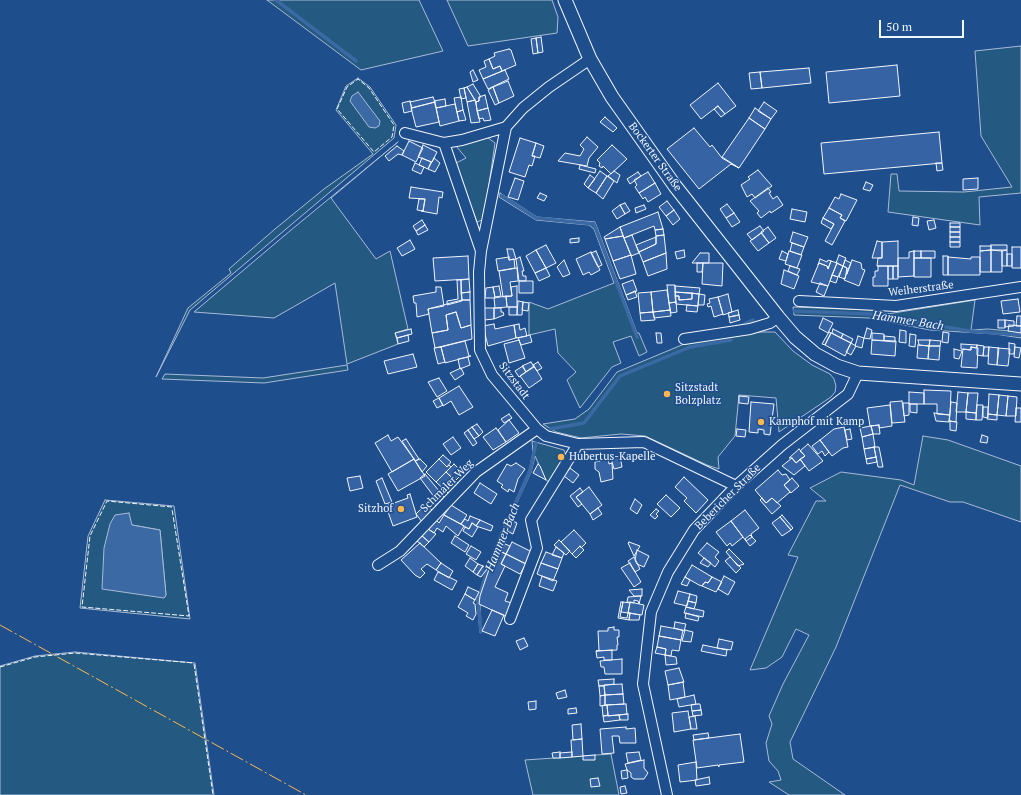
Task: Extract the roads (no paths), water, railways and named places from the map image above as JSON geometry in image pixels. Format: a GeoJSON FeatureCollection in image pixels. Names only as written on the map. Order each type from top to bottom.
{"type":"FeatureCollection","features":[{"type":"Feature","properties":{"kind":"street","name":"Bockerter Straße"},"geometry":{"type":"LineString","coordinates":[[565,0],[590,59],[612,97],[675,186],[778,317]]}},
{"type":"Feature","properties":{"kind":"street"},"geometry":{"type":"LineString","coordinates":[[405,133],[444,143],[462,140],[506,127],[523,108],[549,87],[590,59]]}},
{"type":"Feature","properties":{"kind":"street","name":"Sitzstadt"},"geometry":{"type":"LineString","coordinates":[[506,127],[481,251],[479,272],[480,350],[492,375],[537,429],[546,436],[578,444],[644,442],[736,486]]}},
{"type":"Feature","properties":{"kind":"street","name":"Sitzstadt"},"geometry":{"type":"LineString","coordinates":[[444,143],[481,251]]}},
{"type":"Feature","properties":{"kind":"street","name":"Weiherstraße"},"geometry":{"type":"LineString","coordinates":[[799,301],[896,306],[1021,287]]}},
{"type":"Feature","properties":{"kind":"street"},"geometry":{"type":"LineString","coordinates":[[684,339],[750,329],[770,323],[778,317],[795,337],[815,354],[837,366],[858,373],[1021,384]]}},
{"type":"Feature","properties":{"kind":"street","name":"Bebericher Straße"},"geometry":{"type":"LineString","coordinates":[[667,795],[643,684],[651,612],[668,572],[694,530],[736,486],[782,445],[848,394],[858,373]]}},
{"type":"Feature","properties":{"kind":"street","name":"Schmaler Weg"},"geometry":{"type":"LineString","coordinates":[[378,566],[400,551],[476,472],[537,429]]}},
{"type":"Feature","properties":{"kind":"street"},"geometry":{"type":"LineString","coordinates":[[510,619],[537,548],[531,520],[578,444]]}},
{"type":"Feature","properties":{"kind":"waterway"},"geometry":{"type":"LineString","coordinates":[[276,0],[356,61]]}},
{"type":"Feature","properties":{"kind":"waterway"},"geometry":{"type":"LineString","coordinates":[[502,196],[536,218],[594,224],[637,337]]}},
{"type":"Feature","properties":{"kind":"waterway","name":"Hammer Bach"},"geometry":{"type":"LineString","coordinates":[[794,311],[870,314],[969,331],[1021,335]]}},
{"type":"Feature","properties":{"kind":"waterway","name":"Hammer Bach"},"geometry":{"type":"LineString","coordinates":[[740,326],[753,320]]}},
{"type":"Feature","properties":{"kind":"waterway","name":"Hammer Bach"},"geometry":{"type":"LineString","coordinates":[[550,429],[584,423],[620,376],[690,347],[731,340]]}},
{"type":"Feature","properties":{"kind":"waterway","name":"Hammer Bach"},"geometry":{"type":"LineString","coordinates":[[481,632],[478,600],[488,568],[530,471],[536,443]]}},
{"type":"Feature","properties":{"kind":"place","name":"Sitzstadt Bolzplatz"},"geometry":{"type":"Point","coordinates":[667,394]}},
{"type":"Feature","properties":{"kind":"place","name":"Kamphof mit Kamp"},"geometry":{"type":"Point","coordinates":[761,422]}},
{"type":"Feature","properties":{"kind":"place","name":"Hubertus-Kapelle"},"geometry":{"type":"Point","coordinates":[561,457]}},
{"type":"Feature","properties":{"kind":"place","name":"Sitzhof"},"geometry":{"type":"Point","coordinates":[401,509]}}]}
